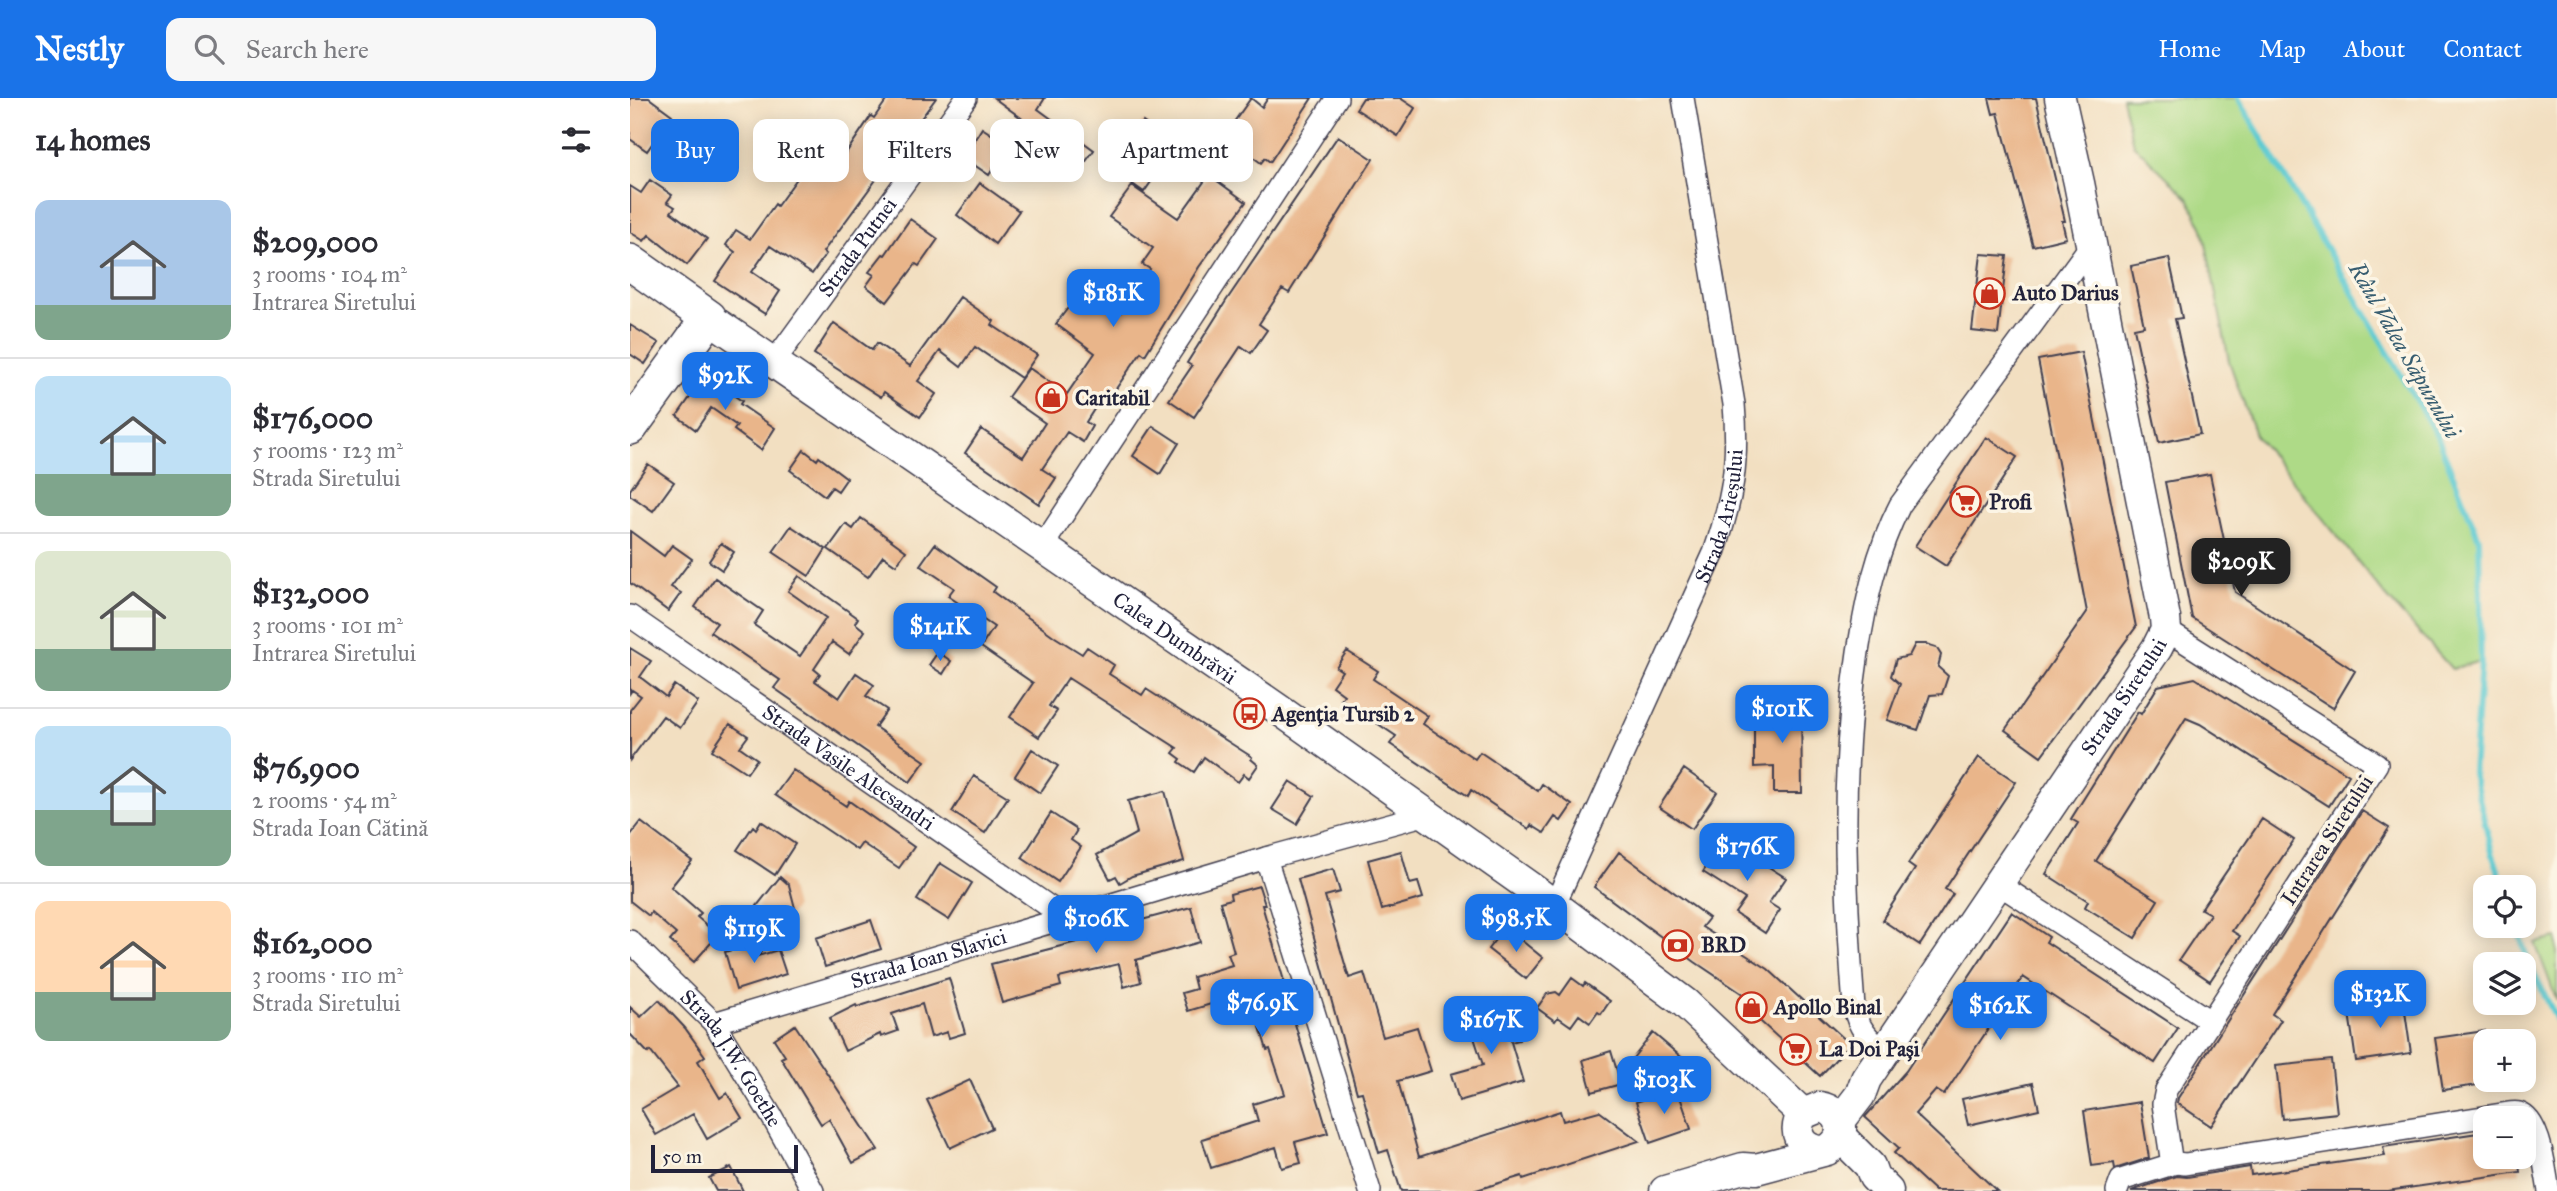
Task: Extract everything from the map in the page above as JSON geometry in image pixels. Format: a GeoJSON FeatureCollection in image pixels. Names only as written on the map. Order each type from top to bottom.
{"type":"FeatureCollection","features":[{"type":"Feature","properties":{"kind":"main road","name":"Strada Siretului"},"geometry":{"type":"LineString","coordinates":[[1822,1130],[1860,1095],[1866,1079],[2157,648],[2166,630],[2060,98]]}},
{"type":"Feature","properties":{"kind":"main road","name":"Calea Dumbrăvii"},"geometry":{"type":"LineString","coordinates":[[630,262],[1427,814],[1554,906],[1685,1003],[1822,1130],[1870,1166],[1881,1184]]}},
{"type":"Feature","properties":{"kind":"main road"},"geometry":{"type":"LineString","coordinates":[[630,427],[709,317]]}},
{"type":"Feature","properties":{"kind":"main road"},"geometry":{"type":"LineString","coordinates":[[1665,1191],[1743,1168],[1756,1168],[1822,1130]]}},
{"type":"Feature","properties":{"kind":"street","name":"Strada Putnei"},"geometry":{"type":"LineString","coordinates":[[774,362],[966,98]]}},
{"type":"Feature","properties":{"kind":"street"},"geometry":{"type":"LineString","coordinates":[[1042,547],[1337,98]]}},
{"type":"Feature","properties":{"kind":"street","name":"Strada Arieșului"},"geometry":{"type":"LineString","coordinates":[[1554,906],[1714,553],[1728,514],[1735,477],[1737,442],[1734,404],[1683,98]]}},
{"type":"Feature","properties":{"kind":"street"},"geometry":{"type":"LineString","coordinates":[[1884,1052],[1858,1025],[1854,1007],[1845,842],[1850,722],[1864,617],[1876,565],[1899,505],[2090,246]]}},
{"type":"Feature","properties":{"kind":"street","name":"Strada Vasile Alecsandri"},"geometry":{"type":"LineString","coordinates":[[630,616],[1067,919]]}},
{"type":"Feature","properties":{"kind":"street","name":"Intrarea Siretului"},"geometry":{"type":"LineString","coordinates":[[2166,630],[2377,764],[2163,1097],[2169,1152],[2176,1163]]}},
{"type":"Feature","properties":{"kind":"street","name":"Strada Ioan Slavici"},"geometry":{"type":"LineString","coordinates":[[714,1023],[1266,859],[1427,814]]}},
{"type":"Feature","properties":{"kind":"street"},"geometry":{"type":"LineString","coordinates":[[1266,859],[1370,1191]]}},
{"type":"Feature","properties":{"kind":"street"},"geometry":{"type":"LineString","coordinates":[[1997,883],[2210,1021]]}},
{"type":"Feature","properties":{"kind":"street","name":"Strada J.W. Goethe"},"geometry":{"type":"LineString","coordinates":[[630,942],[714,1023],[772,1117],[813,1191]]}},
{"type":"Feature","properties":{"kind":"street"},"geometry":{"type":"LineString","coordinates":[[2117,1191],[2121,1180],[2176,1163],[2185,1164],[2508,1112],[2520,1113],[2536,1130],[2549,1191]]}},
{"type":"Feature","properties":{"kind":"green space"},"geometry":{"type":"Polygon","coordinates":[[[2122,98],[2238,98],[2437,436],[2479,539],[2481,661],[2452,669],[2385,595],[2255,435],[2229,361],[2203,229],[2188,198],[2133,144],[2122,98]]]}},
{"type":"Feature","properties":{"kind":"green space"},"geometry":{"type":"Polygon","coordinates":[[[2557,938],[2557,1001],[2535,943],[2557,938]]]}},
{"type":"Feature","properties":{"kind":"building"},"geometry":{"type":"Polygon","coordinates":[[[630,98],[649,98],[672,115],[669,119],[651,119],[651,145],[647,151],[630,139],[630,98]]]}},
{"type":"Feature","properties":{"kind":"building"},"geometry":{"type":"Polygon","coordinates":[[[888,98],[936,98],[921,119],[869,119],[871,116],[874,118],[888,98]]]}},
{"type":"Feature","properties":{"kind":"building"},"geometry":{"type":"Polygon","coordinates":[[[994,98],[1045,98],[1038,109],[1052,119],[1023,119],[994,98]]]}},
{"type":"Feature","properties":{"kind":"building"},"geometry":{"type":"Polygon","coordinates":[[[1251,98],[1262,107],[1268,98],[1312,98],[1270,162],[1265,158],[1261,163],[1253,157],[1253,119],[1236,119],[1251,98]]]}},
{"type":"Feature","properties":{"kind":"building"},"geometry":{"type":"Polygon","coordinates":[[[1363,98],[1400,98],[1415,108],[1398,136],[1356,109],[1363,98]]]}},
{"type":"Feature","properties":{"kind":"building"},"geometry":{"type":"Polygon","coordinates":[[[1989,98],[2036,98],[2065,221],[2062,221],[2066,238],[2033,246],[1998,113],[1993,114],[1989,98]]]}},
{"type":"Feature","properties":{"kind":"building"},"geometry":{"type":"Polygon","coordinates":[[[863,128],[863,182],[874,182],[823,252],[826,254],[812,274],[770,246],[752,272],[780,291],[765,314],[715,281],[735,252],[726,245],[736,230],[750,239],[794,182],[849,182],[849,149],[863,128]]]}},
{"type":"Feature","properties":{"kind":"building"},"geometry":{"type":"Polygon","coordinates":[[[982,128],[990,133],[989,175],[976,166],[976,138],[982,128]]]}},
{"type":"Feature","properties":{"kind":"building"},"geometry":{"type":"Polygon","coordinates":[[[1338,136],[1373,159],[1289,293],[1282,289],[1259,324],[1267,330],[1251,353],[1241,346],[1194,417],[1169,400],[1192,366],[1187,363],[1338,136]]]}},
{"type":"Feature","properties":{"kind":"building"},"geometry":{"type":"Polygon","coordinates":[[[1084,143],[1094,150],[1084,164],[1084,143]]]}},
{"type":"Feature","properties":{"kind":"building"},"geometry":{"type":"Polygon","coordinates":[[[650,180],[672,195],[667,202],[675,207],[671,212],[707,239],[687,265],[649,235],[644,241],[630,232],[630,186],[641,193],[650,180]]]}},
{"type":"Feature","properties":{"kind":"building"},"geometry":{"type":"Polygon","coordinates":[[[1130,182],[1151,182],[1144,192],[1130,182]]]}},
{"type":"Feature","properties":{"kind":"building"},"geometry":{"type":"Polygon","coordinates":[[[1204,182],[1219,182],[1246,202],[1199,267],[1145,355],[1141,352],[1111,396],[1105,392],[1086,422],[1092,426],[1083,442],[1067,432],[1042,469],[1056,478],[1039,504],[965,453],[981,429],[1023,457],[1045,423],[1008,397],[1029,368],[1067,394],[1095,353],[1056,324],[1085,285],[1121,312],[1150,269],[1142,264],[1153,248],[1109,217],[1132,186],[1178,218],[1204,182]]]}},
{"type":"Feature","properties":{"kind":"building"},"geometry":{"type":"Polygon","coordinates":[[[980,183],[1019,211],[995,244],[957,215],[980,183]]]}},
{"type":"Feature","properties":{"kind":"building"},"geometry":{"type":"Polygon","coordinates":[[[910,219],[938,239],[919,266],[916,264],[887,302],[866,286],[874,275],[869,272],[883,254],[885,255],[910,219]]]}},
{"type":"Feature","properties":{"kind":"building","name":"Auto Darius"},"geometry":{"type":"Polygon","coordinates":[[[1981,254],[2007,256],[1998,334],[1972,331],[1981,254]]]}},
{"type":"Feature","properties":{"kind":"building"},"geometry":{"type":"Polygon","coordinates":[[[2169,258],[2182,318],[2175,319],[2200,434],[2159,443],[2134,328],[2144,326],[2131,266],[2169,258]]]}},
{"type":"Feature","properties":{"kind":"building"},"geometry":{"type":"Polygon","coordinates":[[[960,297],[994,321],[992,325],[1037,355],[1021,378],[975,347],[961,367],[940,351],[918,381],[936,394],[920,417],[884,392],[881,397],[814,354],[834,323],[872,350],[877,343],[910,366],[960,297]]]}},
{"type":"Feature","properties":{"kind":"building"},"geometry":{"type":"Polygon","coordinates":[[[630,325],[659,343],[645,364],[630,354],[630,325]]]}},
{"type":"Feature","properties":{"kind":"building"},"geometry":{"type":"Polygon","coordinates":[[[2081,352],[2136,627],[2041,756],[2005,730],[2087,612],[2038,360],[2081,352]]]}},
{"type":"Feature","properties":{"kind":"building"},"geometry":{"type":"Polygon","coordinates":[[[705,376],[775,428],[761,450],[734,430],[737,426],[711,408],[696,430],[677,416],[705,376]]]}},
{"type":"Feature","properties":{"kind":"building"},"geometry":{"type":"Polygon","coordinates":[[[1153,426],[1179,443],[1160,474],[1133,456],[1153,426]]]}},
{"type":"Feature","properties":{"kind":"building","name":"Profi"},"geometry":{"type":"Polygon","coordinates":[[[1986,437],[2017,457],[1946,566],[1915,546],[1986,437]]]}},
{"type":"Feature","properties":{"kind":"building"},"geometry":{"type":"Polygon","coordinates":[[[804,450],[817,460],[819,457],[847,478],[838,491],[832,487],[825,496],[790,470],[804,450]]]}},
{"type":"Feature","properties":{"kind":"building"},"geometry":{"type":"Polygon","coordinates":[[[648,464],[674,482],[653,511],[630,495],[630,490],[648,464]]]}},
{"type":"Feature","properties":{"kind":"building"},"geometry":{"type":"Polygon","coordinates":[[[2210,474],[2235,592],[2355,671],[2333,708],[2192,618],[2165,482],[2210,474]]]}},
{"type":"Feature","properties":{"kind":"building"},"geometry":{"type":"Polygon","coordinates":[[[861,518],[906,551],[896,565],[883,556],[868,577],[828,549],[846,524],[853,529],[861,518]]]}},
{"type":"Feature","properties":{"kind":"building"},"geometry":{"type":"Polygon","coordinates":[[[791,526],[826,549],[809,576],[773,552],[791,526]]]}},
{"type":"Feature","properties":{"kind":"building"},"geometry":{"type":"Polygon","coordinates":[[[630,531],[664,556],[672,545],[692,559],[671,587],[681,593],[668,611],[630,583],[630,531]]]}},
{"type":"Feature","properties":{"kind":"building"},"geometry":{"type":"Polygon","coordinates":[[[721,543],[734,552],[722,570],[709,561],[721,543]]]}},
{"type":"Feature","properties":{"kind":"building"},"geometry":{"type":"Polygon","coordinates":[[[935,544],[996,587],[993,592],[1055,637],[1082,654],[1087,647],[1114,665],[1109,674],[1142,695],[1146,689],[1252,757],[1258,765],[1249,778],[1244,774],[1238,782],[1204,757],[1194,772],[1179,762],[1181,759],[1173,753],[1177,748],[1068,678],[1049,706],[1057,711],[1039,737],[1010,717],[1033,683],[981,647],[994,627],[948,596],[954,588],[920,565],[935,544]]]}},
{"type":"Feature","properties":{"kind":"building"},"geometry":{"type":"Polygon","coordinates":[[[799,576],[858,618],[855,623],[865,631],[849,654],[832,642],[814,669],[820,674],[815,681],[839,698],[856,673],[874,685],[866,696],[887,710],[875,727],[925,761],[910,782],[774,688],[780,680],[710,632],[717,623],[695,607],[715,578],[763,611],[754,625],[800,656],[826,618],[788,591],[799,576]]]}},
{"type":"Feature","properties":{"kind":"building"},"geometry":{"type":"Polygon","coordinates":[[[1915,644],[1936,647],[1941,655],[1938,667],[1948,676],[1942,694],[1930,695],[1918,730],[1887,720],[1900,684],[1891,676],[1896,659],[1909,656],[1915,644]]]}},
{"type":"Feature","properties":{"kind":"building"},"geometry":{"type":"Polygon","coordinates":[[[630,648],[651,661],[640,677],[666,697],[674,685],[698,702],[680,728],[663,716],[630,760],[630,710],[641,696],[632,690],[630,693],[630,648]]]}},
{"type":"Feature","properties":{"kind":"building"},"geometry":{"type":"Polygon","coordinates":[[[1347,651],[1378,671],[1373,679],[1428,716],[1423,724],[1475,759],[1480,752],[1538,791],[1542,784],[1572,805],[1561,821],[1555,817],[1544,833],[1531,825],[1529,829],[1471,790],[1468,796],[1390,744],[1396,736],[1341,699],[1344,695],[1332,686],[1342,671],[1336,667],[1347,651]]]}},
{"type":"Feature","properties":{"kind":"building"},"geometry":{"type":"Polygon","coordinates":[[[938,652],[951,661],[943,674],[929,665],[938,652]]]}},
{"type":"Feature","properties":{"kind":"building"},"geometry":{"type":"Polygon","coordinates":[[[2195,678],[2349,775],[2329,806],[2200,724],[2186,718],[2096,861],[2158,900],[2135,938],[2085,907],[2088,901],[2046,874],[2078,823],[2071,819],[2138,712],[2141,714],[2158,686],[2195,678]]]}},
{"type":"Feature","properties":{"kind":"building"},"geometry":{"type":"Polygon","coordinates":[[[1771,699],[1801,699],[1802,793],[1774,793],[1774,766],[1754,767],[1754,724],[1771,723],[1771,699]]]}},
{"type":"Feature","properties":{"kind":"building"},"geometry":{"type":"Polygon","coordinates":[[[730,724],[748,736],[740,747],[757,759],[747,773],[712,750],[730,724]]]}},
{"type":"Feature","properties":{"kind":"building"},"geometry":{"type":"Polygon","coordinates":[[[1032,749],[1058,766],[1040,793],[1015,776],[1032,749]]]}},
{"type":"Feature","properties":{"kind":"building"},"geometry":{"type":"Polygon","coordinates":[[[1979,757],[2016,782],[1945,889],[1953,894],[1920,945],[1882,920],[1915,869],[1908,864],[1979,757]]]}},
{"type":"Feature","properties":{"kind":"building"},"geometry":{"type":"Polygon","coordinates":[[[1684,769],[1717,792],[1692,829],[1659,807],[1684,769]]]}},
{"type":"Feature","properties":{"kind":"building"},"geometry":{"type":"Polygon","coordinates":[[[793,770],[846,806],[849,801],[914,847],[899,868],[862,843],[857,850],[775,795],[793,770]]]}},
{"type":"Feature","properties":{"kind":"building"},"geometry":{"type":"Polygon","coordinates":[[[974,776],[1008,797],[985,833],[952,812],[974,776]]]}},
{"type":"Feature","properties":{"kind":"building"},"geometry":{"type":"Polygon","coordinates":[[[1290,781],[1314,796],[1297,824],[1272,809],[1290,781]]]}},
{"type":"Feature","properties":{"kind":"building"},"geometry":{"type":"Polygon","coordinates":[[[1165,791],[1184,861],[1132,876],[1120,883],[1116,876],[1110,879],[1097,855],[1137,833],[1128,801],[1165,791]]]}},
{"type":"Feature","properties":{"kind":"building"},"geometry":{"type":"Polygon","coordinates":[[[2362,811],[2389,828],[2272,1014],[2281,1020],[2211,1126],[2177,1103],[2178,1098],[2362,811]]]}},
{"type":"Feature","properties":{"kind":"building"},"geometry":{"type":"Polygon","coordinates":[[[1051,813],[1077,830],[1071,840],[1081,847],[1058,882],[1022,858],[1051,813]]]}},
{"type":"Feature","properties":{"kind":"building"},"geometry":{"type":"Polygon","coordinates":[[[2262,819],[2294,840],[2232,931],[2240,936],[2210,981],[2179,960],[2210,914],[2201,909],[2262,819]]]}},
{"type":"Feature","properties":{"kind":"building"},"geometry":{"type":"Polygon","coordinates":[[[761,821],[795,844],[775,875],[737,850],[753,826],[756,829],[761,821]]]}},
{"type":"Feature","properties":{"kind":"building"},"geometry":{"type":"Polygon","coordinates":[[[641,822],[692,861],[671,887],[701,913],[697,917],[718,935],[694,962],[670,941],[676,934],[651,912],[649,916],[630,901],[630,836],[641,822]]]}},
{"type":"Feature","properties":{"kind":"building"},"geometry":{"type":"Polygon","coordinates":[[[1725,839],[1786,878],[1769,903],[1780,910],[1765,933],[1735,913],[1745,899],[1703,872],[1725,839]]]}},
{"type":"Feature","properties":{"kind":"building"},"geometry":{"type":"Polygon","coordinates":[[[1401,851],[1410,884],[1418,882],[1423,898],[1382,910],[1368,860],[1401,851]]]}},
{"type":"Feature","properties":{"kind":"building"},"geometry":{"type":"Polygon","coordinates":[[[1619,852],[1709,918],[1702,927],[1768,969],[1850,1044],[1820,1076],[1738,1001],[1744,995],[1594,887],[1619,852]]]}},
{"type":"Feature","properties":{"kind":"building"},"geometry":{"type":"Polygon","coordinates":[[[940,863],[972,883],[949,920],[917,900],[940,863]]]}},
{"type":"Feature","properties":{"kind":"building"},"geometry":{"type":"Polygon","coordinates":[[[1333,869],[1340,892],[1325,896],[1349,978],[1364,973],[1383,1037],[1417,1027],[1431,1071],[1398,1081],[1419,1157],[1560,1111],[1563,1121],[1599,1111],[1639,1141],[1523,1179],[1522,1176],[1473,1191],[1401,1191],[1388,1150],[1379,1153],[1362,1092],[1357,1093],[1298,879],[1333,869]]]}},
{"type":"Feature","properties":{"kind":"building"},"geometry":{"type":"Polygon","coordinates":[[[780,877],[789,885],[795,908],[780,927],[757,906],[780,877]]]}},
{"type":"Feature","properties":{"kind":"building"},"geometry":{"type":"Polygon","coordinates":[[[1259,886],[1282,981],[1328,1133],[1295,1142],[1301,1163],[1282,1168],[1276,1147],[1211,1168],[1202,1139],[1258,1121],[1253,1104],[1285,1094],[1260,1027],[1265,1025],[1254,991],[1188,1011],[1182,993],[1196,989],[1193,977],[1232,965],[1228,954],[1234,952],[1220,902],[1231,899],[1230,894],[1259,886]]]}},
{"type":"Feature","properties":{"kind":"building"},"geometry":{"type":"Polygon","coordinates":[[[1191,907],[1200,942],[1136,960],[1141,982],[1124,987],[1119,964],[1059,978],[1061,986],[1002,1003],[991,964],[1139,926],[1138,921],[1191,907]]]}},
{"type":"Feature","properties":{"kind":"building"},"geometry":{"type":"Polygon","coordinates":[[[2012,912],[2049,937],[2046,942],[2178,1028],[2155,1063],[2023,977],[1944,1095],[1936,1090],[1915,1114],[1997,1191],[1935,1191],[1894,1153],[1899,1148],[1865,1117],[1906,1071],[2012,912]]]}},
{"type":"Feature","properties":{"kind":"building"},"geometry":{"type":"Polygon","coordinates":[[[871,920],[881,949],[825,967],[816,938],[871,920]]]}},
{"type":"Feature","properties":{"kind":"building"},"geometry":{"type":"Polygon","coordinates":[[[1502,931],[1513,941],[1516,936],[1543,958],[1526,979],[1488,949],[1502,931]]]}},
{"type":"Feature","properties":{"kind":"building"},"geometry":{"type":"Polygon","coordinates":[[[772,937],[758,956],[778,950],[786,974],[736,990],[725,952],[772,937]]]}},
{"type":"Feature","properties":{"kind":"building"},"geometry":{"type":"Polygon","coordinates":[[[949,978],[965,1033],[949,1038],[947,1032],[931,1037],[922,1004],[892,1014],[898,1031],[881,1037],[880,1034],[845,1051],[830,1018],[856,1005],[857,1007],[949,978]]]}},
{"type":"Feature","properties":{"kind":"building"},"geometry":{"type":"Polygon","coordinates":[[[1572,978],[1583,986],[1585,983],[1610,1001],[1590,1023],[1579,1015],[1571,1026],[1558,1017],[1555,1021],[1537,1008],[1547,994],[1556,992],[1560,995],[1572,978]]]}},
{"type":"Feature","properties":{"kind":"building"},"geometry":{"type":"Polygon","coordinates":[[[2403,998],[2411,1053],[2356,1061],[2348,1006],[2403,998]]]}},
{"type":"Feature","properties":{"kind":"building"},"geometry":{"type":"Polygon","coordinates":[[[659,1000],[685,1028],[705,1056],[698,1061],[720,1098],[727,1093],[742,1118],[707,1139],[693,1114],[656,1135],[641,1109],[678,1087],[650,1051],[648,1053],[630,1034],[630,1007],[641,1017],[659,1000]]]}},
{"type":"Feature","properties":{"kind":"building"},"geometry":{"type":"Polygon","coordinates":[[[1509,1006],[1519,1040],[1511,1042],[1523,1082],[1459,1101],[1451,1074],[1483,1065],[1468,1019],[1509,1006]]]}},
{"type":"Feature","properties":{"kind":"building"},"geometry":{"type":"Polygon","coordinates":[[[795,1025],[878,1150],[853,1163],[829,1119],[821,1124],[781,1058],[785,1056],[774,1039],[795,1025]]]}},
{"type":"Feature","properties":{"kind":"building"},"geometry":{"type":"Polygon","coordinates":[[[1653,1033],[1687,1062],[1667,1087],[1633,1058],[1653,1033]]]}},
{"type":"Feature","properties":{"kind":"building"},"geometry":{"type":"Polygon","coordinates":[[[2473,1033],[2473,1086],[2443,1090],[2435,1038],[2473,1033]]]}},
{"type":"Feature","properties":{"kind":"building"},"geometry":{"type":"Polygon","coordinates":[[[1611,1051],[1621,1084],[1592,1092],[1583,1060],[1611,1051]]]}},
{"type":"Feature","properties":{"kind":"building"},"geometry":{"type":"Polygon","coordinates":[[[2331,1060],[2337,1113],[2282,1119],[2276,1066],[2331,1060]]]}},
{"type":"Feature","properties":{"kind":"building"},"geometry":{"type":"Polygon","coordinates":[[[970,1080],[992,1128],[950,1148],[927,1100],[970,1080]]]}},
{"type":"Feature","properties":{"kind":"building"},"geometry":{"type":"Polygon","coordinates":[[[2033,1083],[2039,1109],[1968,1125],[1962,1099],[2033,1083]]]}},
{"type":"Feature","properties":{"kind":"building"},"geometry":{"type":"Polygon","coordinates":[[[1677,1088],[1691,1129],[1650,1143],[1636,1102],[1677,1088]]]}},
{"type":"Feature","properties":{"kind":"building"},"geometry":{"type":"Polygon","coordinates":[[[2140,1102],[2149,1158],[2115,1169],[2114,1163],[2092,1166],[2084,1111],[2140,1102]]]}},
{"type":"Feature","properties":{"kind":"building"},"geometry":{"type":"Polygon","coordinates":[[[2473,1134],[2473,1169],[2520,1169],[2520,1172],[2387,1191],[2131,1191],[2177,1176],[2187,1177],[2250,1167],[2251,1175],[2385,1156],[2383,1147],[2473,1134]]]}},
{"type":"Feature","properties":{"kind":"building"},"geometry":{"type":"Polygon","coordinates":[[[731,1167],[743,1191],[716,1191],[709,1178],[731,1167]]]}},
{"type":"Feature","properties":{"kind":"waterway","name":"Râul Valea Săpunului"},"geometry":{"type":"LineString","coordinates":[[2238,98],[2437,436],[2479,539],[2481,661],[2473,773],[2500,875]]}},
{"type":"Feature","properties":{"kind":"waterway","name":"Râul Valea Săpunului"},"geometry":{"type":"LineString","coordinates":[[2520,938],[2529,963],[2557,1020]]}},
{"type":"Feature","properties":{"kind":"place","name":"Auto Darius"},"geometry":{"type":"Point","coordinates":[1990,293]}},
{"type":"Feature","properties":{"kind":"place","name":"Caritabil"},"geometry":{"type":"Point","coordinates":[1052,398]}},
{"type":"Feature","properties":{"kind":"place","name":"Profi"},"geometry":{"type":"Point","coordinates":[1966,502]}},
{"type":"Feature","properties":{"kind":"place","name":"Agenția Tursib 2"},"geometry":{"type":"Point","coordinates":[1249,714]}},
{"type":"Feature","properties":{"kind":"place","name":"BRD"},"geometry":{"type":"Point","coordinates":[1678,945]}},
{"type":"Feature","properties":{"kind":"place","name":"Apollo Binal"},"geometry":{"type":"Point","coordinates":[1751,1007]}},
{"type":"Feature","properties":{"kind":"place","name":"La Doi Pași"},"geometry":{"type":"Point","coordinates":[1796,1049]}}]}
